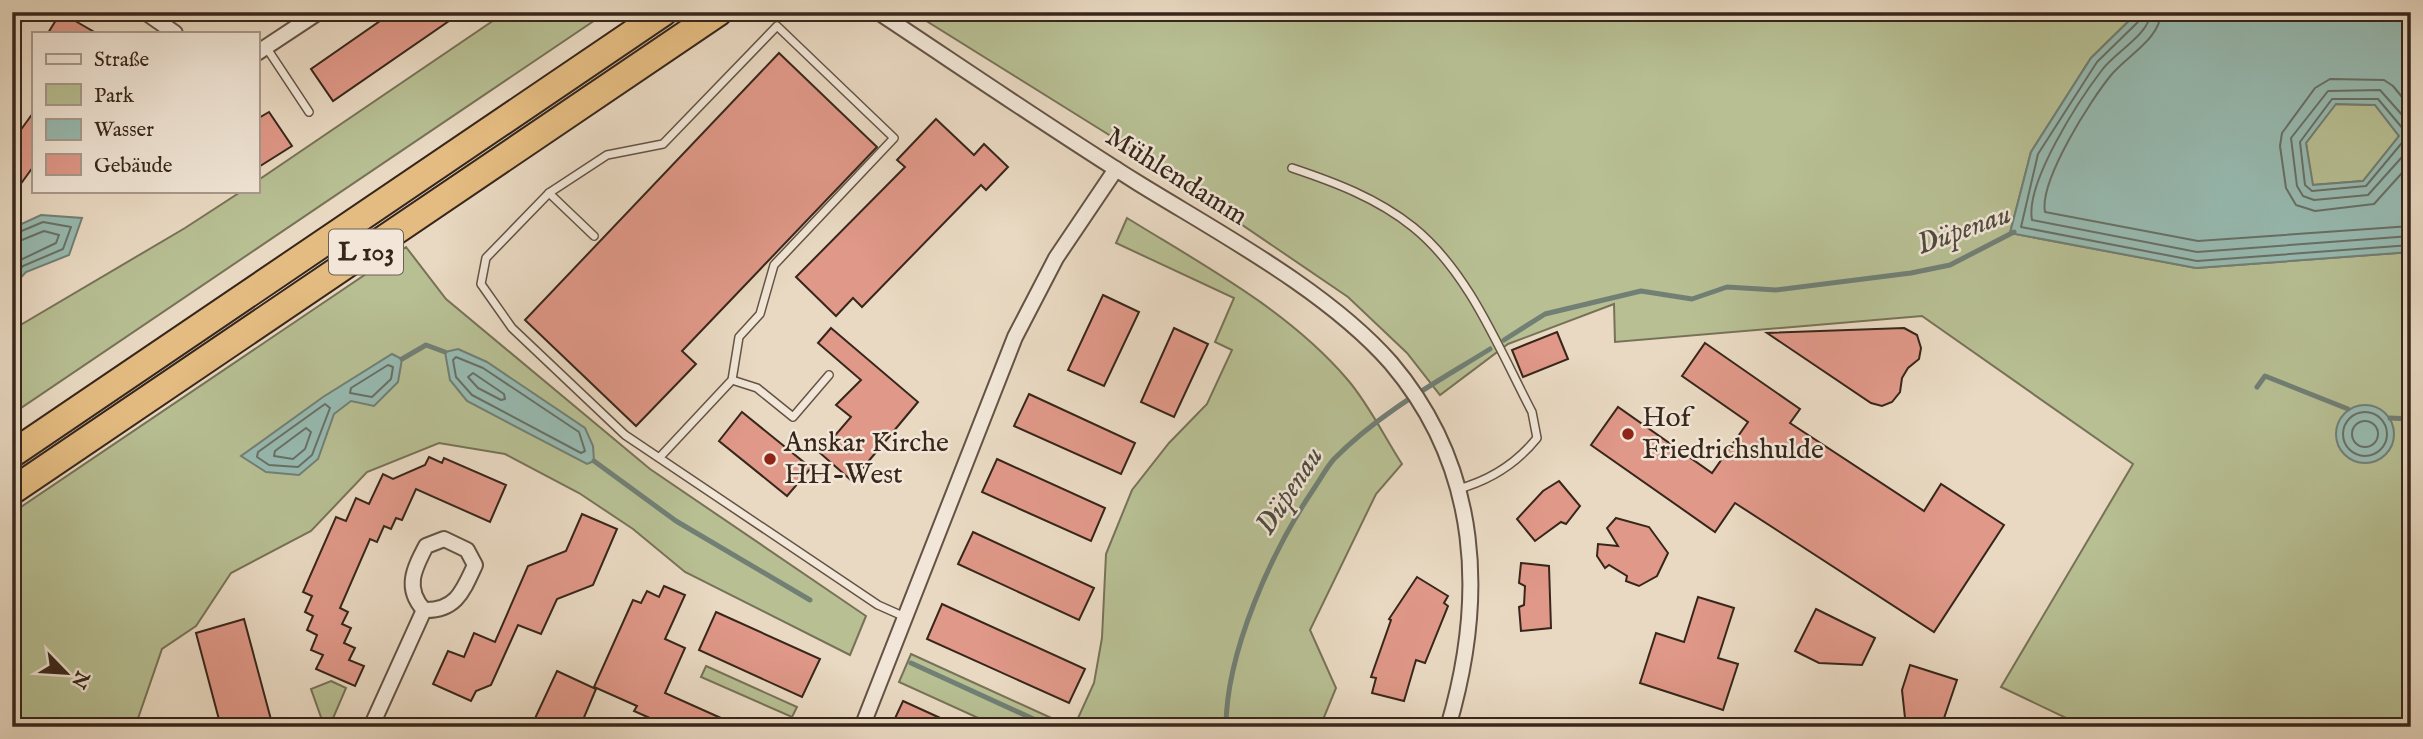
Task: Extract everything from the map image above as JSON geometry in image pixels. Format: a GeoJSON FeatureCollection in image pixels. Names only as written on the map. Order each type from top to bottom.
{"type":"FeatureCollection","features":[{"type":"Feature","properties":{"kind":"highway","name":"L 103"},"geometry":{"type":"LineString","coordinates":[[12,454],[664,12]]}},
{"type":"Feature","properties":{"kind":"highway","name":"L 103"},"geometry":{"type":"LineString","coordinates":[[12,491],[719,12]]}},
{"type":"Feature","properties":{"kind":"street"},"geometry":{"type":"LineString","coordinates":[[12,22],[18,12]]}},
{"type":"Feature","properties":{"kind":"street"},"geometry":{"type":"LineString","coordinates":[[145,12],[174,32]]}},
{"type":"Feature","properties":{"kind":"street"},"geometry":{"type":"LineString","coordinates":[[262,50],[319,12]]}},
{"type":"Feature","properties":{"kind":"street","name":"Mühlendamm"},"geometry":{"type":"LineString","coordinates":[[878,12],[1308,293],[1391,364],[1423,411],[1444,449],[1458,489],[1472,559],[1472,597],[1462,677],[1448,727]]}},
{"type":"Feature","properties":{"kind":"street"},"geometry":{"type":"LineString","coordinates":[[862,727],[1031,301],[1116,169]]}},
{"type":"Feature","properties":{"kind":"street"},"geometry":{"type":"LineString","coordinates":[[444,538],[467,550],[475,565],[460,600],[438,610],[424,610],[414,599],[411,576],[426,545],[444,538]]}},
{"type":"Feature","properties":{"kind":"street"},"geometry":{"type":"LineString","coordinates":[[371,727],[424,610]]}},
{"type":"Feature","properties":{"kind":"lane"},"geometry":{"type":"LineString","coordinates":[[660,457],[732,380],[739,337],[760,314],[774,265],[894,138],[777,26],[663,144],[607,155],[549,193],[486,258],[481,284],[512,328],[625,435],[878,605],[905,618]]}},
{"type":"Feature","properties":{"kind":"lane"},"geometry":{"type":"LineString","coordinates":[[262,50],[309,112]]}},
{"type":"Feature","properties":{"kind":"lane"},"geometry":{"type":"LineString","coordinates":[[1292,168],[1346,186],[1413,227],[1453,270],[1532,412],[1537,438],[1524,454],[1488,480],[1458,489]]}},
{"type":"Feature","properties":{"kind":"lane"},"geometry":{"type":"LineString","coordinates":[[549,193],[594,236]]}},
{"type":"Feature","properties":{"kind":"lane"},"geometry":{"type":"LineString","coordinates":[[732,380],[757,388],[793,417],[829,375]]}},
{"type":"Feature","properties":{"kind":"green space"},"geometry":{"type":"Polygon","coordinates":[[[506,12],[607,12],[12,414],[12,330],[185,228],[240,192],[259,192],[259,180],[506,12]]]}},
{"type":"Feature","properties":{"kind":"green space"},"geometry":{"type":"Polygon","coordinates":[[[912,12],[2138,12],[2091,58],[2031,152],[2010,233],[2196,268],[2411,252],[2411,727],[2085,727],[2001,687],[2133,464],[1922,316],[1615,342],[1614,304],[1508,344],[1440,395],[1407,353],[1348,297],[1122,143],[912,12]]]}},
{"type":"Feature","properties":{"kind":"green space"},"geometry":{"type":"Polygon","coordinates":[[[2335,104],[2375,105],[2399,136],[2363,181],[2312,185],[2306,143],[2335,104]]]}},
{"type":"Feature","properties":{"kind":"green space"},"geometry":{"type":"Polygon","coordinates":[[[1127,218],[1272,310],[1324,354],[1355,388],[1402,464],[1376,494],[1310,630],[1336,688],[1320,727],[1074,727],[1094,683],[1102,638],[1106,554],[1132,490],[1169,443],[1207,404],[1232,350],[1215,342],[1234,298],[1116,243],[1127,218]]]}},
{"type":"Feature","properties":{"kind":"green space"},"geometry":{"type":"Polygon","coordinates":[[[406,247],[446,299],[650,469],[866,616],[850,655],[685,572],[633,529],[579,493],[505,454],[439,443],[367,472],[311,531],[231,573],[196,626],[162,649],[135,727],[12,727],[12,513],[406,247]]]}},
{"type":"Feature","properties":{"kind":"green space"},"geometry":{"type":"Polygon","coordinates":[[[911,654],[1071,727],[998,727],[899,682],[911,654]]]}},
{"type":"Feature","properties":{"kind":"green space"},"geometry":{"type":"Polygon","coordinates":[[[706,666],[797,707],[792,717],[701,677],[706,666]]]}},
{"type":"Feature","properties":{"kind":"green space"},"geometry":{"type":"Polygon","coordinates":[[[331,681],[346,688],[331,723],[322,720],[311,689],[331,681]]]}},
{"type":"Feature","properties":{"kind":"water"},"geometry":{"type":"Polygon","coordinates":[[[2138,12],[2393,12],[2411,20],[2411,252],[2196,268],[2010,233],[2031,152],[2091,58],[2138,12]],[[2336,104],[2306,143],[2313,185],[2363,181],[2399,136],[2375,105],[2336,104]]]}},
{"type":"Feature","properties":{"kind":"water"},"geometry":{"type":"Polygon","coordinates":[[[41,215],[82,218],[69,255],[26,272],[12,287],[12,234],[17,226],[41,215]]]}},
{"type":"Feature","properties":{"kind":"water"},"geometry":{"type":"Polygon","coordinates":[[[458,349],[487,362],[585,428],[593,446],[594,461],[587,464],[467,401],[450,380],[445,352],[458,349]]]}},
{"type":"Feature","properties":{"kind":"water"},"geometry":{"type":"Polygon","coordinates":[[[392,354],[402,359],[398,382],[374,406],[351,401],[334,414],[318,459],[299,475],[266,472],[241,456],[323,397],[392,354]]]}},
{"type":"Feature","properties":{"kind":"water"},"geometry":{"type":"Polygon","coordinates":[[[2359,405],[2371,405],[2386,413],[2394,428],[2394,440],[2386,455],[2371,463],[2359,463],[2344,455],[2336,440],[2336,428],[2344,413],[2359,405]]]}},
{"type":"Feature","properties":{"kind":"building"},"geometry":{"type":"Polygon","coordinates":[[[61,12],[83,12],[77,22],[94,32],[49,32],[61,12]]]}},
{"type":"Feature","properties":{"kind":"building"},"geometry":{"type":"Polygon","coordinates":[[[393,12],[462,12],[333,101],[311,69],[393,12]]]}},
{"type":"Feature","properties":{"kind":"building"},"geometry":{"type":"Polygon","coordinates":[[[779,53],[877,147],[682,351],[696,364],[636,426],[525,320],[779,53]]]}},
{"type":"Feature","properties":{"kind":"building"},"geometry":{"type":"Polygon","coordinates":[[[269,112],[292,146],[259,167],[259,118],[269,112]]]}},
{"type":"Feature","properties":{"kind":"building"},"geometry":{"type":"Polygon","coordinates":[[[32,114],[32,168],[12,196],[12,142],[32,114]]]}},
{"type":"Feature","properties":{"kind":"building"},"geometry":{"type":"Polygon","coordinates":[[[936,119],[974,155],[984,144],[1008,167],[986,190],[981,185],[862,307],[853,298],[836,316],[796,277],[905,167],[897,160],[936,119]]]}},
{"type":"Feature","properties":{"kind":"building"},"geometry":{"type":"Polygon","coordinates":[[[1103,295],[1139,312],[1104,386],[1068,370],[1103,295]]]}},
{"type":"Feature","properties":{"kind":"building"},"geometry":{"type":"Polygon","coordinates":[[[831,328],[918,402],[852,481],[820,453],[851,417],[836,405],[861,380],[818,343],[831,328]]]}},
{"type":"Feature","properties":{"kind":"building"},"geometry":{"type":"Polygon","coordinates":[[[1174,328],[1208,344],[1174,417],[1141,402],[1174,328]]]}},
{"type":"Feature","properties":{"kind":"building"},"geometry":{"type":"Polygon","coordinates":[[[1904,328],[1917,335],[1921,348],[1919,359],[1908,368],[1902,378],[1900,392],[1892,402],[1882,406],[1871,403],[1767,333],[1904,328]]]}},
{"type":"Feature","properties":{"kind":"building"},"geometry":{"type":"Polygon","coordinates":[[[1557,332],[1568,359],[1523,377],[1512,350],[1557,332]]]}},
{"type":"Feature","properties":{"kind":"building"},"geometry":{"type":"Polygon","coordinates":[[[1705,343],[1800,409],[1790,423],[1924,511],[1941,484],[2004,525],[1934,632],[1735,503],[1715,532],[1591,445],[1618,407],[1712,473],[1748,422],[1682,376],[1705,343]]]}},
{"type":"Feature","properties":{"kind":"building"},"geometry":{"type":"Polygon","coordinates":[[[1029,394],[1135,443],[1121,474],[1014,426],[1029,394]]]}},
{"type":"Feature","properties":{"kind":"building"},"geometry":{"type":"Polygon","coordinates":[[[742,412],[811,468],[787,496],[719,441],[742,412]]]}},
{"type":"Feature","properties":{"kind":"building"},"geometry":{"type":"Polygon","coordinates":[[[429,457],[442,463],[444,458],[506,485],[490,522],[416,489],[402,520],[396,518],[391,529],[384,526],[377,542],[370,539],[340,608],[348,612],[342,624],[351,628],[344,643],[355,648],[349,660],[364,666],[355,686],[316,669],[323,655],[311,650],[317,635],[307,630],[313,616],[305,612],[312,596],[303,592],[336,517],[346,521],[356,498],[369,504],[383,474],[393,479],[425,465],[429,457]]]}},
{"type":"Feature","properties":{"kind":"building"},"geometry":{"type":"Polygon","coordinates":[[[997,459],[1105,508],[1091,541],[982,492],[997,459]]]}},
{"type":"Feature","properties":{"kind":"building"},"geometry":{"type":"Polygon","coordinates":[[[1559,481],[1580,506],[1566,524],[1561,522],[1535,541],[1517,519],[1543,491],[1559,481]]]}},
{"type":"Feature","properties":{"kind":"building"},"geometry":{"type":"Polygon","coordinates":[[[582,514],[617,529],[593,585],[557,599],[541,634],[518,625],[491,685],[476,691],[471,701],[433,684],[448,651],[464,657],[474,633],[495,642],[528,566],[566,551],[582,514]]]}},
{"type":"Feature","properties":{"kind":"building"},"geometry":{"type":"Polygon","coordinates":[[[1616,518],[1649,527],[1668,553],[1657,576],[1639,586],[1626,581],[1627,576],[1609,565],[1605,568],[1597,556],[1598,544],[1618,546],[1607,528],[1616,518]]]}},
{"type":"Feature","properties":{"kind":"building"},"geometry":{"type":"Polygon","coordinates":[[[973,532],[1094,588],[1079,620],[958,564],[973,532]]]}},
{"type":"Feature","properties":{"kind":"building"},"geometry":{"type":"Polygon","coordinates":[[[1521,563],[1549,566],[1551,628],[1521,631],[1519,607],[1524,605],[1525,586],[1519,583],[1521,563]]]}},
{"type":"Feature","properties":{"kind":"building"},"geometry":{"type":"Polygon","coordinates":[[[1417,577],[1448,596],[1444,603],[1448,606],[1425,663],[1416,660],[1404,701],[1372,693],[1376,678],[1371,677],[1391,620],[1389,619],[1417,577]]]}},
{"type":"Feature","properties":{"kind":"building"},"geometry":{"type":"Polygon","coordinates":[[[664,586],[685,595],[665,639],[685,648],[665,693],[741,727],[670,727],[634,711],[637,706],[594,687],[633,600],[641,603],[647,591],[659,597],[664,586]]]}},
{"type":"Feature","properties":{"kind":"building"},"geometry":{"type":"Polygon","coordinates":[[[1698,597],[1734,608],[1718,658],[1738,664],[1723,710],[1640,683],[1656,633],[1684,642],[1698,597]]]}},
{"type":"Feature","properties":{"kind":"building"},"geometry":{"type":"Polygon","coordinates":[[[942,604],[1085,669],[1069,703],[927,639],[942,604]]]}},
{"type":"Feature","properties":{"kind":"building"},"geometry":{"type":"Polygon","coordinates":[[[1816,609],[1875,638],[1862,665],[1819,663],[1795,651],[1816,609]]]}},
{"type":"Feature","properties":{"kind":"building"},"geometry":{"type":"Polygon","coordinates":[[[716,612],[820,659],[802,697],[699,650],[716,612]]]}},
{"type":"Feature","properties":{"kind":"building"},"geometry":{"type":"Polygon","coordinates":[[[244,619],[273,727],[221,727],[196,633],[244,619]]]}},
{"type":"Feature","properties":{"kind":"building"},"geometry":{"type":"Polygon","coordinates":[[[1910,665],[1957,680],[1941,727],[1906,727],[1902,690],[1910,665]]]}},
{"type":"Feature","properties":{"kind":"building"},"geometry":{"type":"Polygon","coordinates":[[[557,671],[596,689],[580,727],[531,727],[557,671]]]}},
{"type":"Feature","properties":{"kind":"building"},"geometry":{"type":"Polygon","coordinates":[[[903,701],[960,727],[891,727],[903,701]]]}},
{"type":"Feature","properties":{"kind":"waterway","name":"Düpenau"},"geometry":{"type":"LineString","coordinates":[[1504,340],[1545,314],[1641,291],[1692,299],[1727,287],[1776,290],[1911,273],[1950,265],[2014,232]]}},
{"type":"Feature","properties":{"kind":"waterway"},"geometry":{"type":"LineString","coordinates":[[402,359],[426,345],[445,352]]}},
{"type":"Feature","properties":{"kind":"waterway","name":"Düpenau"},"geometry":{"type":"LineString","coordinates":[[1226,727],[1234,667],[1254,603],[1282,542],[1328,466],[1351,442],[1389,413],[1490,349]]}},
{"type":"Feature","properties":{"kind":"waterway"},"geometry":{"type":"LineString","coordinates":[[2257,387],[2265,376],[2348,409]]}},
{"type":"Feature","properties":{"kind":"waterway"},"geometry":{"type":"LineString","coordinates":[[2390,418],[2411,419]]}},
{"type":"Feature","properties":{"kind":"waterway"},"geometry":{"type":"LineString","coordinates":[[594,461],[676,521],[810,600]]}},
{"type":"Feature","properties":{"kind":"waterway"},"geometry":{"type":"LineString","coordinates":[[911,663],[1051,727]]}},
{"type":"Feature","properties":{"kind":"place","name":"Hof Friedrichshulde"},"geometry":{"type":"Point","coordinates":[1628,434]}},
{"type":"Feature","properties":{"kind":"place","name":"Anskar Kirche HH-West"},"geometry":{"type":"Point","coordinates":[770,459]}}]}
